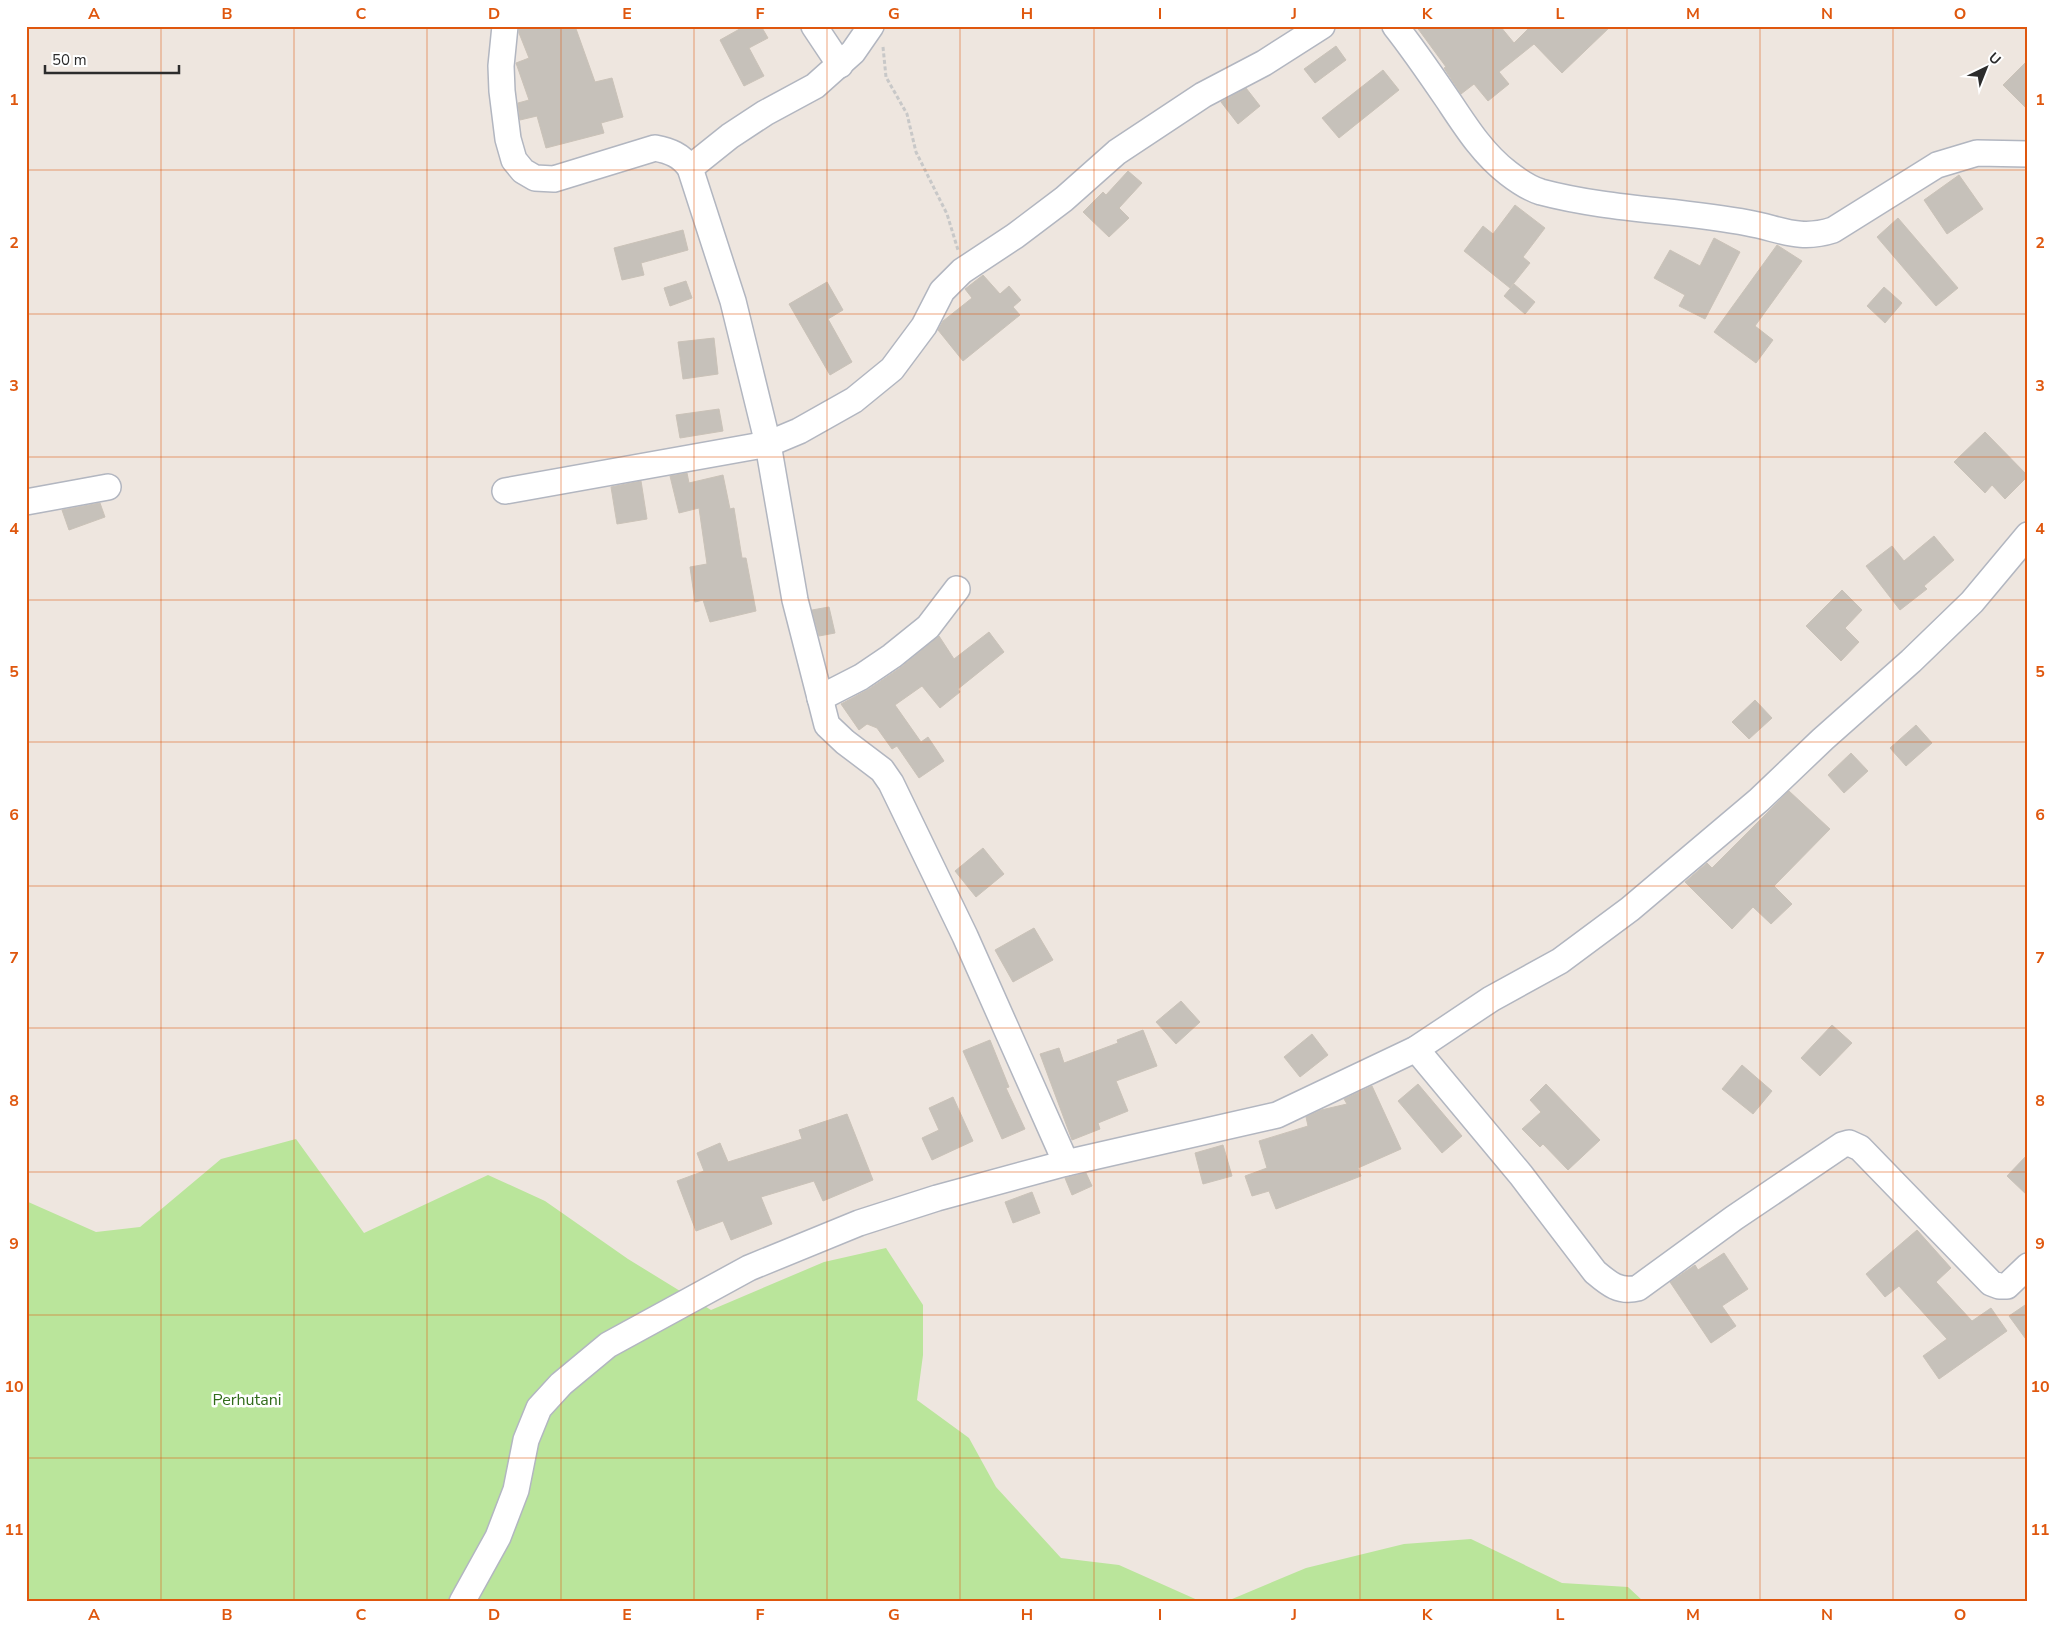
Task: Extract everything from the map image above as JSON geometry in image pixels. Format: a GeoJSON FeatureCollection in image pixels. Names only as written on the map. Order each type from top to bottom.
{"type":"FeatureCollection","features":[{"type":"Feature","properties":{"kind":"street"},"geometry":{"type":"LineString","coordinates":[[505,26],[501,66],[502,91],[508,139],[514,160],[523,171],[535,178],[554,179],[655,148],[678,155],[684,159],[690,168],[733,301],[768,444],[795,600],[827,725],[845,742],[882,770],[891,782],[965,936],[1066,1163]]}},
{"type":"Feature","properties":{"kind":"street"},"geometry":{"type":"LineString","coordinates":[[814,26],[840,65]]}},
{"type":"Feature","properties":{"kind":"street"},"geometry":{"type":"LineString","coordinates":[[505,491],[768,444],[799,431],[854,400],[892,369],[924,326],[942,291],[962,271],[1015,236],[1064,199],[1117,152],[1203,94],[1264,63],[1322,26]]}},
{"type":"Feature","properties":{"kind":"street"},"geometry":{"type":"LineString","coordinates":[[1399,28],[1472,136],[1490,158],[1509,174],[1539,191],[1613,206],[1748,223],[1797,235],[1820,234],[1833,230],[1937,165],[1976,153],[2028,154]]}},
{"type":"Feature","properties":{"kind":"street"},"geometry":{"type":"LineString","coordinates":[[690,168],[758,117],[815,86],[853,52],[877,35]]}},
{"type":"Feature","properties":{"kind":"street"},"geometry":{"type":"LineString","coordinates":[[26,502],[108,487]]}},
{"type":"Feature","properties":{"kind":"street"},"geometry":{"type":"LineString","coordinates":[[462,1602],[498,1537],[516,1490],[526,1440],[539,1408],[561,1384],[608,1345],[749,1268],[859,1223],[937,1198],[1066,1163],[1277,1115],[1416,1049],[1491,1000],[1560,961],[1637,903],[1759,800],[1823,739],[1911,661],[1972,602],[2028,535]]}},
{"type":"Feature","properties":{"kind":"street"},"geometry":{"type":"LineString","coordinates":[[820,698],[861,676],[892,656],[928,627],[957,589]]}},
{"type":"Feature","properties":{"kind":"street"},"geometry":{"type":"LineString","coordinates":[[1416,1049],[1522,1175],[1595,1272],[1610,1284],[1619,1288],[1628,1290],[1638,1288],[1734,1218],[1849,1143],[1860,1148],[1991,1283],[2007,1286],[2028,1266]]}},
{"type":"Feature","properties":{"kind":"path"},"geometry":{"type":"LineString","coordinates":[[877,35],[886,77],[906,114],[916,152],[947,214],[962,271]]}},
{"type":"Feature","properties":{"kind":"green space","name":"Perhutani"},"geometry":{"type":"Polygon","coordinates":[[[296,1139],[364,1233],[488,1175],[545,1201],[628,1259],[711,1310],[824,1262],[886,1248],[923,1305],[923,1355],[917,1400],[969,1438],[996,1487],[1061,1558],[1119,1565],[1202,1602],[26,1602],[26,1201],[96,1232],[140,1227],[221,1159],[296,1139]]]}},
{"type":"Feature","properties":{"kind":"green space"},"geometry":{"type":"Polygon","coordinates":[[[1471,1539],[1562,1583],[1628,1587],[1644,1602],[1225,1602],[1306,1568],[1404,1544],[1471,1539]]]}},
{"type":"Feature","properties":{"kind":"building"},"geometry":{"type":"Polygon","coordinates":[[[519,26],[575,26],[595,82],[612,78],[623,117],[601,123],[604,133],[546,148],[537,116],[520,120],[518,103],[529,100],[516,63],[529,58],[519,33],[519,26]]]}},
{"type":"Feature","properties":{"kind":"building"},"geometry":{"type":"Polygon","coordinates":[[[745,26],[761,26],[768,38],[749,48],[764,76],[744,86],[720,40],[745,26]]]}},
{"type":"Feature","properties":{"kind":"building"},"geometry":{"type":"Polygon","coordinates":[[[1416,26],[1500,26],[1514,43],[1531,26],[1611,26],[1562,73],[1534,44],[1499,72],[1509,84],[1488,101],[1474,84],[1461,94],[1444,68],[1446,67],[1416,26]]]}},
{"type":"Feature","properties":{"kind":"building"},"geometry":{"type":"Polygon","coordinates":[[[1336,46],[1346,60],[1315,83],[1304,69],[1336,46]]]}},
{"type":"Feature","properties":{"kind":"building"},"geometry":{"type":"Polygon","coordinates":[[[2028,60],[2028,110],[2003,85],[2028,60]]]}},
{"type":"Feature","properties":{"kind":"building"},"geometry":{"type":"Polygon","coordinates":[[[1383,70],[1399,90],[1339,138],[1322,118],[1383,70]]]}},
{"type":"Feature","properties":{"kind":"building"},"geometry":{"type":"Polygon","coordinates":[[[1246,88],[1260,106],[1238,124],[1221,102],[1246,88]]]}},
{"type":"Feature","properties":{"kind":"building"},"geometry":{"type":"Polygon","coordinates":[[[1128,171],[1142,183],[1119,208],[1129,218],[1109,237],[1083,212],[1103,192],[1106,195],[1128,171]]]}},
{"type":"Feature","properties":{"kind":"building"},"geometry":{"type":"Polygon","coordinates":[[[1959,175],[1983,209],[1947,234],[1924,200],[1959,175]]]}},
{"type":"Feature","properties":{"kind":"building"},"geometry":{"type":"Polygon","coordinates":[[[1515,205],[1545,228],[1523,257],[1530,263],[1510,288],[1464,251],[1483,226],[1493,234],[1515,205]]]}},
{"type":"Feature","properties":{"kind":"building"},"geometry":{"type":"Polygon","coordinates":[[[1898,218],[1958,288],[1936,306],[1877,237],[1898,218]]]}},
{"type":"Feature","properties":{"kind":"building"},"geometry":{"type":"Polygon","coordinates":[[[683,230],[688,250],[641,263],[644,275],[622,280],[614,248],[683,230]]]}},
{"type":"Feature","properties":{"kind":"building"},"geometry":{"type":"Polygon","coordinates":[[[1714,238],[1740,252],[1705,319],[1679,306],[1685,295],[1654,278],[1670,250],[1700,266],[1714,238]]]}},
{"type":"Feature","properties":{"kind":"building"},"geometry":{"type":"Polygon","coordinates":[[[1777,245],[1802,261],[1755,326],[1773,340],[1756,363],[1714,332],[1777,245]]]}},
{"type":"Feature","properties":{"kind":"building"},"geometry":{"type":"Polygon","coordinates":[[[983,275],[1000,294],[1009,286],[1021,300],[1013,307],[1020,315],[963,361],[938,330],[943,321],[972,298],[965,289],[983,275]]]}},
{"type":"Feature","properties":{"kind":"building"},"geometry":{"type":"Polygon","coordinates":[[[686,281],[692,298],[670,306],[664,288],[686,281]]]}},
{"type":"Feature","properties":{"kind":"building"},"geometry":{"type":"Polygon","coordinates":[[[827,282],[843,310],[828,319],[852,362],[830,375],[789,304],[827,282]]]}},
{"type":"Feature","properties":{"kind":"building"},"geometry":{"type":"Polygon","coordinates":[[[1514,284],[1535,302],[1525,314],[1504,296],[1514,284]]]}},
{"type":"Feature","properties":{"kind":"building"},"geometry":{"type":"Polygon","coordinates":[[[1884,287],[1902,303],[1885,323],[1867,306],[1884,287]]]}},
{"type":"Feature","properties":{"kind":"building"},"geometry":{"type":"Polygon","coordinates":[[[714,338],[718,374],[683,379],[678,342],[714,338]]]}},
{"type":"Feature","properties":{"kind":"building"},"geometry":{"type":"Polygon","coordinates":[[[719,409],[723,431],[680,438],[676,415],[719,409]]]}},
{"type":"Feature","properties":{"kind":"building"},"geometry":{"type":"Polygon","coordinates":[[[1985,432],[2028,476],[2005,499],[1992,485],[1985,493],[1954,462],[1985,432]]]}},
{"type":"Feature","properties":{"kind":"building"},"geometry":{"type":"Polygon","coordinates":[[[687,473],[689,483],[723,475],[730,509],[734,508],[742,558],[746,558],[756,611],[710,622],[703,600],[695,602],[690,567],[707,564],[699,508],[679,513],[670,476],[687,473]]]}},
{"type":"Feature","properties":{"kind":"building"},"geometry":{"type":"Polygon","coordinates":[[[641,481],[647,519],[617,524],[611,487],[641,481]]]}},
{"type":"Feature","properties":{"kind":"building"},"geometry":{"type":"Polygon","coordinates":[[[100,503],[105,517],[69,530],[62,510],[100,503]]]}},
{"type":"Feature","properties":{"kind":"building"},"geometry":{"type":"Polygon","coordinates":[[[1934,536],[1954,560],[1924,586],[1927,589],[1900,610],[1866,566],[1892,546],[1904,561],[1934,536]]]}},
{"type":"Feature","properties":{"kind":"building"},"geometry":{"type":"Polygon","coordinates":[[[1842,590],[1862,610],[1845,628],[1859,642],[1841,661],[1806,626],[1842,590]]]}},
{"type":"Feature","properties":{"kind":"building"},"geometry":{"type":"Polygon","coordinates":[[[829,607],[835,633],[819,636],[812,610],[829,607]]]}},
{"type":"Feature","properties":{"kind":"building"},"geometry":{"type":"Polygon","coordinates":[[[989,632],[1004,652],[958,689],[960,692],[940,708],[922,686],[895,705],[921,742],[928,737],[944,761],[919,778],[897,746],[892,749],[877,728],[867,724],[859,730],[841,704],[869,689],[900,668],[939,636],[954,659],[989,632]]]}},
{"type":"Feature","properties":{"kind":"building"},"geometry":{"type":"Polygon","coordinates":[[[1755,700],[1772,718],[1749,739],[1732,722],[1755,700]]]}},
{"type":"Feature","properties":{"kind":"building"},"geometry":{"type":"Polygon","coordinates":[[[1916,725],[1932,743],[1906,766],[1890,748],[1916,725]]]}},
{"type":"Feature","properties":{"kind":"building"},"geometry":{"type":"Polygon","coordinates":[[[1851,753],[1868,771],[1844,793],[1828,775],[1851,753]]]}},
{"type":"Feature","properties":{"kind":"building"},"geometry":{"type":"Polygon","coordinates":[[[1789,791],[1830,829],[1774,886],[1792,904],[1771,924],[1753,907],[1732,929],[1685,882],[1707,863],[1712,868],[1789,791]]]}},
{"type":"Feature","properties":{"kind":"building"},"geometry":{"type":"Polygon","coordinates":[[[983,848],[1004,874],[976,897],[955,871],[983,848]]]}},
{"type":"Feature","properties":{"kind":"building"},"geometry":{"type":"Polygon","coordinates":[[[1034,928],[1053,960],[1013,982],[995,950],[1034,928]]]}},
{"type":"Feature","properties":{"kind":"building"},"geometry":{"type":"Polygon","coordinates":[[[1181,1001],[1200,1022],[1176,1044],[1156,1022],[1181,1001]]]}},
{"type":"Feature","properties":{"kind":"building"},"geometry":{"type":"Polygon","coordinates":[[[1832,1025],[1852,1043],[1820,1076],[1801,1058],[1832,1025]]]}},
{"type":"Feature","properties":{"kind":"building"},"geometry":{"type":"Polygon","coordinates":[[[1143,1030],[1157,1066],[1116,1081],[1128,1111],[1098,1123],[1100,1129],[1072,1140],[1040,1054],[1059,1048],[1064,1063],[1118,1043],[1117,1040],[1143,1030]]]}},
{"type":"Feature","properties":{"kind":"building"},"geometry":{"type":"Polygon","coordinates":[[[1312,1034],[1328,1055],[1300,1077],[1284,1057],[1312,1034]]]}},
{"type":"Feature","properties":{"kind":"building"},"geometry":{"type":"Polygon","coordinates":[[[990,1040],[1009,1087],[1006,1088],[1025,1129],[1002,1139],[963,1051],[990,1040]]]}},
{"type":"Feature","properties":{"kind":"building"},"geometry":{"type":"Polygon","coordinates":[[[1742,1065],[1772,1091],[1753,1114],[1722,1089],[1742,1065]]]}},
{"type":"Feature","properties":{"kind":"building"},"geometry":{"type":"Polygon","coordinates":[[[1418,1084],[1462,1136],[1442,1153],[1398,1101],[1418,1084]]]}},
{"type":"Feature","properties":{"kind":"building"},"geometry":{"type":"Polygon","coordinates":[[[1546,1084],[1600,1140],[1568,1170],[1543,1144],[1540,1147],[1522,1129],[1541,1112],[1530,1100],[1546,1084]]]}},
{"type":"Feature","properties":{"kind":"building"},"geometry":{"type":"Polygon","coordinates":[[[1372,1086],[1401,1149],[1358,1168],[1361,1176],[1276,1209],[1269,1191],[1252,1196],[1245,1176],[1267,1168],[1259,1141],[1308,1126],[1306,1117],[1321,1110],[1347,1104],[1344,1099],[1372,1086]]]}},
{"type":"Feature","properties":{"kind":"building"},"geometry":{"type":"Polygon","coordinates":[[[953,1097],[973,1141],[932,1160],[922,1138],[939,1130],[929,1108],[953,1097]]]}},
{"type":"Feature","properties":{"kind":"building"},"geometry":{"type":"Polygon","coordinates":[[[847,1114],[873,1180],[823,1201],[814,1181],[761,1197],[772,1224],[731,1240],[723,1221],[696,1231],[677,1181],[704,1171],[697,1153],[720,1143],[728,1162],[802,1139],[799,1130],[847,1114]]]}},
{"type":"Feature","properties":{"kind":"building"},"geometry":{"type":"Polygon","coordinates":[[[1223,1145],[1232,1176],[1203,1184],[1195,1153],[1223,1145]]]}},
{"type":"Feature","properties":{"kind":"building"},"geometry":{"type":"Polygon","coordinates":[[[2028,1154],[2028,1196],[2007,1176],[2028,1154]]]}},
{"type":"Feature","properties":{"kind":"building"},"geometry":{"type":"Polygon","coordinates":[[[1086,1173],[1092,1186],[1072,1195],[1065,1178],[1086,1173]]]}},
{"type":"Feature","properties":{"kind":"building"},"geometry":{"type":"Polygon","coordinates":[[[1032,1192],[1040,1213],[1013,1223],[1005,1202],[1032,1192]]]}},
{"type":"Feature","properties":{"kind":"building"},"geometry":{"type":"Polygon","coordinates":[[[1917,1230],[1951,1268],[1936,1282],[1972,1321],[1991,1308],[2007,1331],[1939,1379],[1923,1356],[1947,1339],[1899,1286],[1885,1297],[1866,1274],[1917,1230]]]}},
{"type":"Feature","properties":{"kind":"building"},"geometry":{"type":"Polygon","coordinates":[[[1724,1253],[1748,1289],[1722,1306],[1736,1326],[1711,1343],[1670,1282],[1695,1265],[1698,1270],[1724,1253]]]}},
{"type":"Feature","properties":{"kind":"building"},"geometry":{"type":"Polygon","coordinates":[[[2028,1303],[2028,1342],[2009,1316],[2028,1303]]]}}]}
